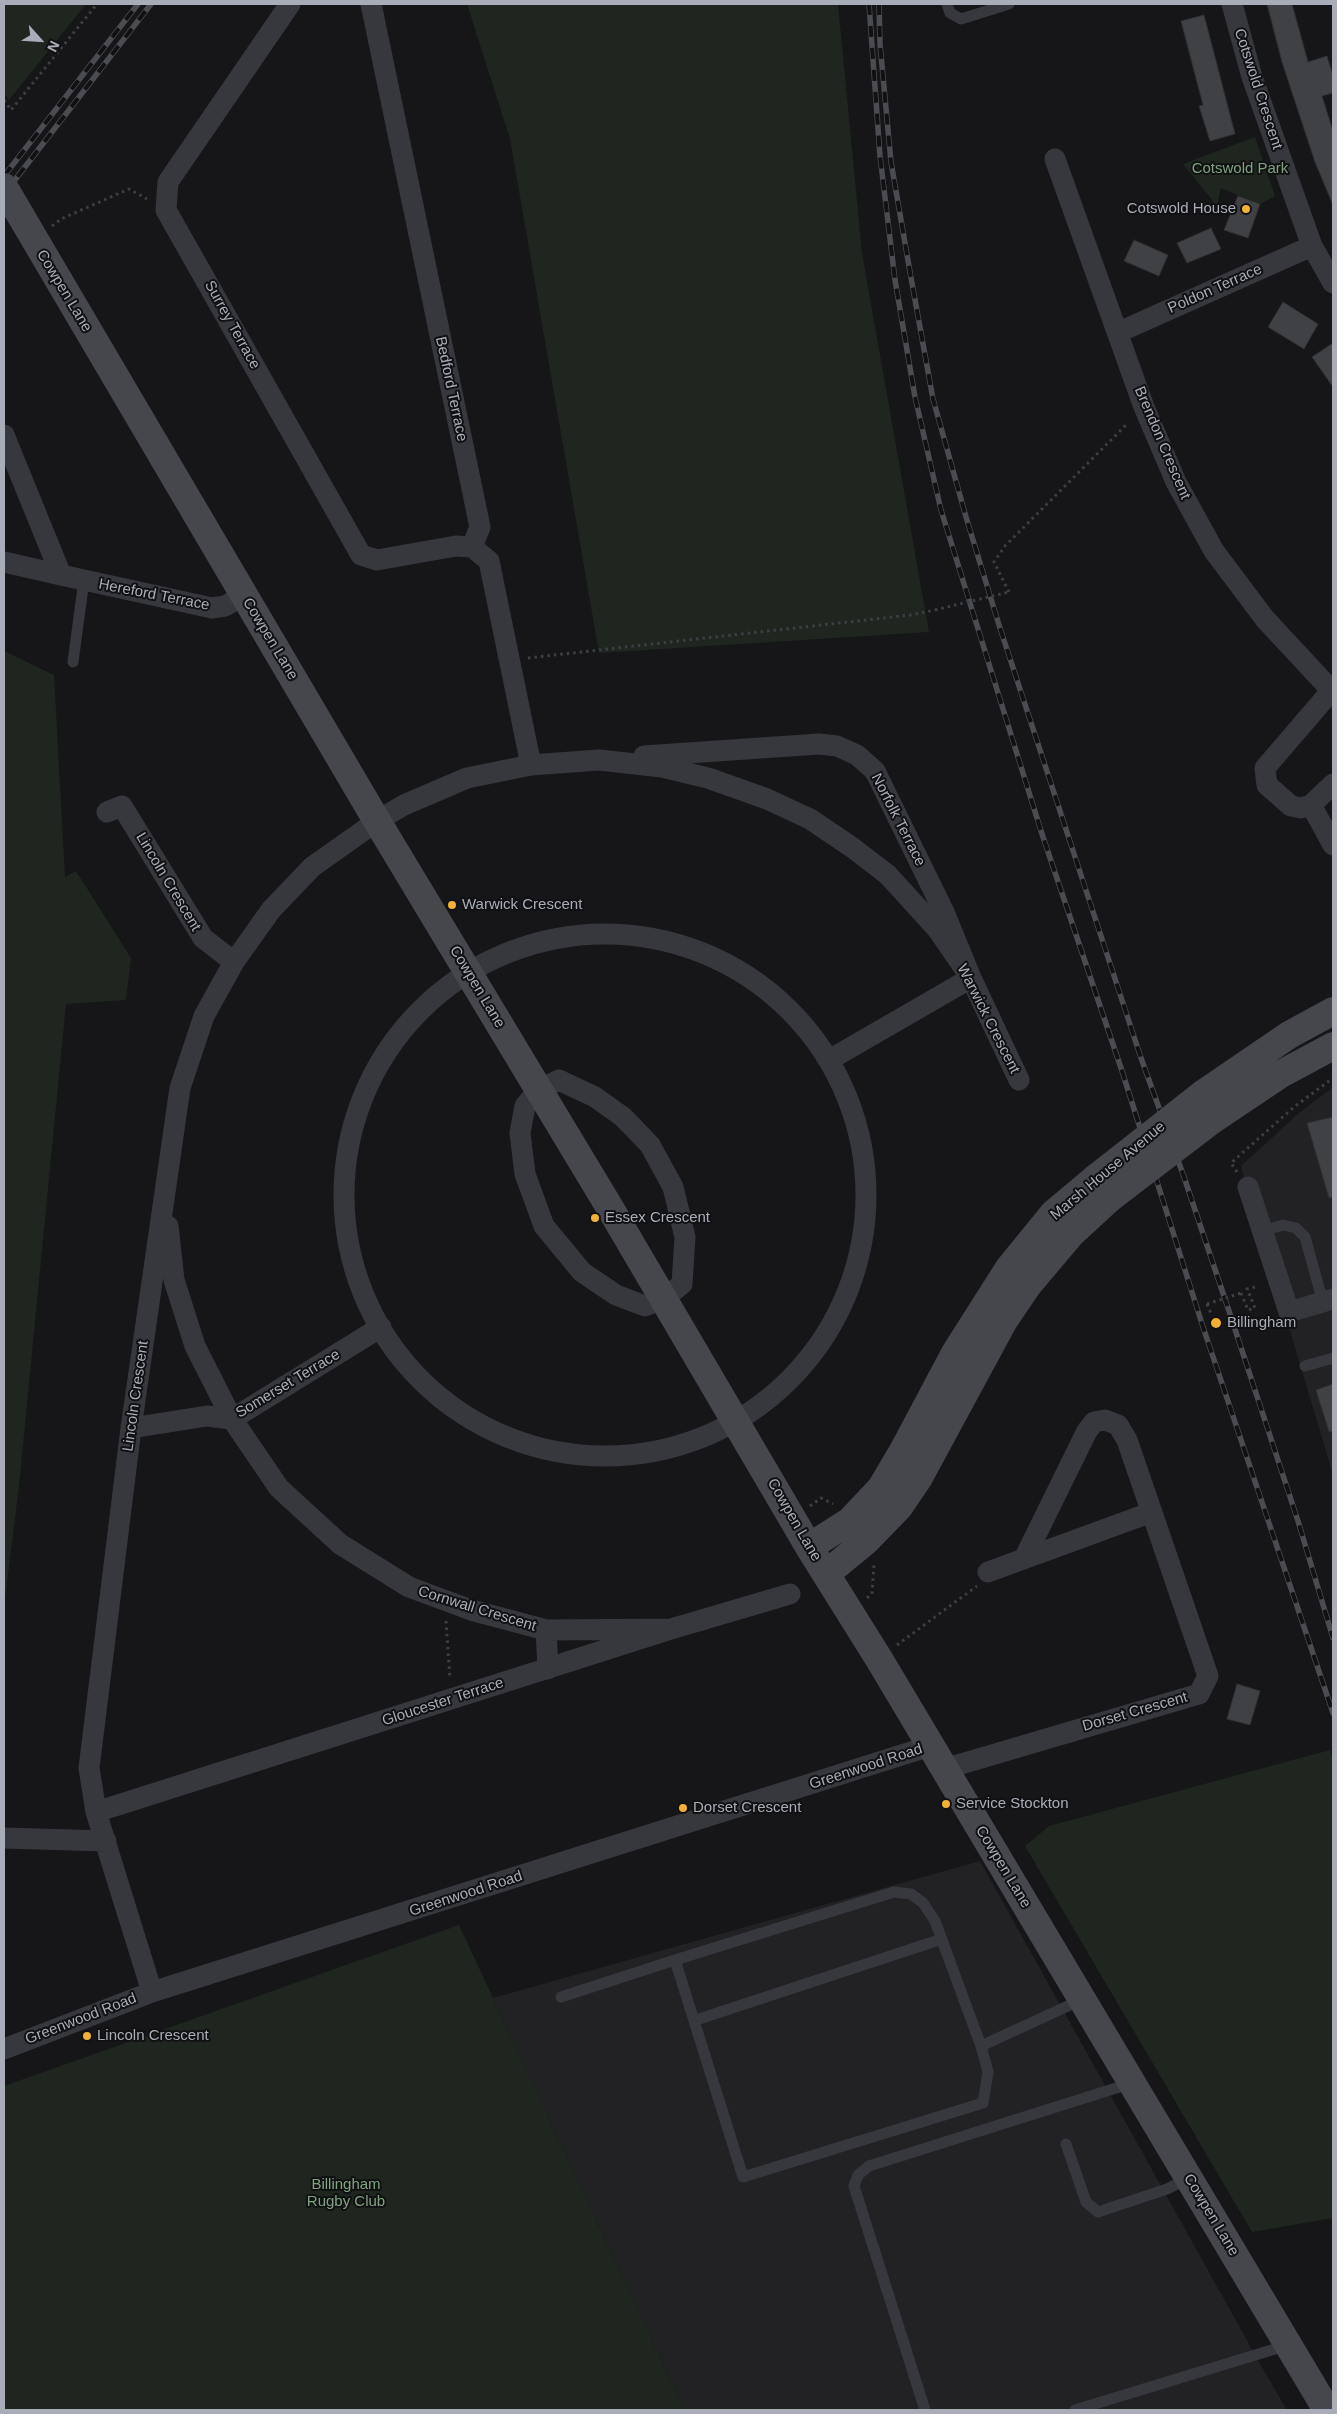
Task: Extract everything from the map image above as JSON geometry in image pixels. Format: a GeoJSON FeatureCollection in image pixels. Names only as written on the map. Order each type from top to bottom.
{"type":"FeatureCollection","features":[{"type":"Feature","properties":{"kind":"street"},"geometry":{"type":"LineString","coordinates":[[166,210],[168,182],[290,4]]}},
{"type":"Feature","properties":{"kind":"street","name":"Bedford Terrace"},"geometry":{"type":"LineString","coordinates":[[371,4],[480,527],[472,547]]}},
{"type":"Feature","properties":{"kind":"street","name":"Cotswold Crescent"},"geometry":{"type":"LineString","coordinates":[[1232,4],[1252,77],[1312,246],[1333,283]]}},
{"type":"Feature","properties":{"kind":"street","name":"Brendon Crescent"},"geometry":{"type":"LineString","coordinates":[[1055,159],[1119,332],[1144,408],[1176,482],[1214,551],[1265,619],[1333,691],[1265,768],[1267,784],[1291,806],[1302,808],[1311,805]]}},
{"type":"Feature","properties":{"kind":"street","name":"Cowpen Lane"},"geometry":{"type":"LineString","coordinates":[[4,187],[377,821],[737,1422],[809,1548],[879,1659],[1327,2410]]}},
{"type":"Feature","properties":{"kind":"street","name":"Surrey Terrace"},"geometry":{"type":"LineString","coordinates":[[166,210],[361,555],[377,560],[456,546],[472,547]]}},
{"type":"Feature","properties":{"kind":"street","name":"Poldon Terrace"},"geometry":{"type":"LineString","coordinates":[[1119,332],[1312,246]]}},
{"type":"Feature","properties":{"kind":"street"},"geometry":{"type":"LineString","coordinates":[[4,435],[61,575]]}},
{"type":"Feature","properties":{"kind":"street"},"geometry":{"type":"LineString","coordinates":[[472,547],[489,561],[531,765]]}},
{"type":"Feature","properties":{"kind":"street","name":"Hereford Terrace"},"geometry":{"type":"LineString","coordinates":[[4,562],[212,608],[225,606],[244,595]]}},
{"type":"Feature","properties":{"kind":"street","name":"Norfolk Terrace"},"geometry":{"type":"LineString","coordinates":[[599,760],[819,744],[837,746],[857,755],[875,771],[944,912],[971,978]]}},
{"type":"Feature","properties":{"kind":"street","name":"Warwick Crescent"},"geometry":{"type":"LineString","coordinates":[[377,821],[404,805],[467,778],[531,765],[599,760],[662,767],[708,778],[767,799],[810,819],[853,848],[888,875],[938,930],[971,978],[1019,1080]]}},
{"type":"Feature","properties":{"kind":"street"},"geometry":{"type":"LineString","coordinates":[[1333,784],[1311,805],[1333,845]]}},
{"type":"Feature","properties":{"kind":"street","name":"Lincoln Crescent"},"geometry":{"type":"LineString","coordinates":[[107,812],[122,806],[203,938],[234,962]]}},
{"type":"Feature","properties":{"kind":"street","name":"Lincoln Crescent"},"geometry":{"type":"LineString","coordinates":[[152,1992],[96,1812],[89,1768],[130,1428],[180,1088],[204,1016],[234,962],[272,910],[312,867],[377,821]]}},
{"type":"Feature","properties":{"kind":"street"},"geometry":{"type":"LineString","coordinates":[[582,935],[607,935],[657,940],[695,950],[730,966],[765,990],[790,1013],[829,1060],[844,1092],[857,1130],[864,1168],[867,1204],[862,1245],[850,1284],[832,1326],[811,1358],[787,1386],[737,1422],[663,1449],[607,1455],[544,1449],[494,1432],[437,1396],[402,1360],[381,1327],[359,1287],[344,1235],[342,1177],[350,1124],[370,1074],[397,1037],[443,990],[469,974],[503,954],[545,939],[582,935]]}},
{"type":"Feature","properties":{"kind":"street"},"geometry":{"type":"LineString","coordinates":[[829,1060],[971,978]]}},
{"type":"Feature","properties":{"kind":"street","name":"Marsh House Avenue"},"geometry":{"type":"LineString","coordinates":[[826,1574],[866,1541],[899,1507],[918,1479],[999,1330],[1028,1285],[1071,1234],[1103,1188],[1204,1093],[1289,1035],[1333,1011]]}},
{"type":"Feature","properties":{"kind":"street","name":"Marsh House Avenue"},"geometry":{"type":"LineString","coordinates":[[809,1548],[850,1521],[881,1488],[904,1450],[955,1353],[1009,1268],[1054,1214],[1103,1188],[1212,1121],[1281,1074],[1333,1046]]}},
{"type":"Feature","properties":{"kind":"street"},"geometry":{"type":"LineString","coordinates":[[559,1080],[595,1097],[622,1117],[650,1145],[673,1188],[685,1238],[682,1284],[664,1299],[645,1306],[616,1295],[582,1272],[544,1226],[525,1174],[520,1133],[524,1106],[538,1090],[559,1080]]}},
{"type":"Feature","properties":{"kind":"street"},"geometry":{"type":"LineString","coordinates":[[1248,1187],[1289,1312],[1328,1300]]}},
{"type":"Feature","properties":{"kind":"street","name":"Cornwall Crescent"},"geometry":{"type":"LineString","coordinates":[[165,1193],[174,1280],[195,1346],[232,1419],[279,1488],[340,1544],[409,1587],[471,1610],[546,1630],[670,1629]]}},
{"type":"Feature","properties":{"kind":"street","name":"Somerset Terrace"},"geometry":{"type":"LineString","coordinates":[[130,1428],[207,1416],[232,1419],[381,1327]]}},
{"type":"Feature","properties":{"kind":"street","name":"Dorset Crescent"},"geometry":{"type":"LineString","coordinates":[[937,1758],[1199,1694],[1208,1676],[1127,1440],[1118,1424],[1105,1420],[1094,1422],[1087,1431],[1024,1559]]}},
{"type":"Feature","properties":{"kind":"street"},"geometry":{"type":"LineString","coordinates":[[988,1572],[1152,1512]]}},
{"type":"Feature","properties":{"kind":"street","name":"Gloucester Terrace"},"geometry":{"type":"LineString","coordinates":[[96,1812],[670,1629],[790,1594]]}},
{"type":"Feature","properties":{"kind":"street"},"geometry":{"type":"LineString","coordinates":[[546,1630],[548,1669]]}},
{"type":"Feature","properties":{"kind":"street","name":"Greenwood Road"},"geometry":{"type":"LineString","coordinates":[[4,2049],[152,1992],[937,1758]]}},
{"type":"Feature","properties":{"kind":"street"},"geometry":{"type":"LineString","coordinates":[[4,1838],[106,1841]]}},
{"type":"Feature","properties":{"kind":"lane"},"geometry":{"type":"LineString","coordinates":[[947,4],[950,12],[961,19],[1009,4]]}},
{"type":"Feature","properties":{"kind":"lane"},"geometry":{"type":"LineString","coordinates":[[73,662],[84,580]]}},
{"type":"Feature","properties":{"kind":"lane"},"geometry":{"type":"LineString","coordinates":[[1262,1232],[1283,1225],[1296,1228],[1306,1238],[1328,1300]]}},
{"type":"Feature","properties":{"kind":"lane"},"geometry":{"type":"LineString","coordinates":[[1305,1366],[1333,1358]]}},
{"type":"Feature","properties":{"kind":"lane"},"geometry":{"type":"LineString","coordinates":[[561,1997],[676,1960],[894,1892],[911,1894],[923,1903],[935,1921],[981,2046],[988,2072],[983,2103],[743,2177],[676,1960]]}},
{"type":"Feature","properties":{"kind":"lane"},"geometry":{"type":"LineString","coordinates":[[696,2020],[942,1939]]}},
{"type":"Feature","properties":{"kind":"lane"},"geometry":{"type":"LineString","coordinates":[[981,2046],[1082,1999]]}},
{"type":"Feature","properties":{"kind":"lane"},"geometry":{"type":"LineString","coordinates":[[925,2410],[854,2186],[858,2175],[869,2166],[1132,2082]]}},
{"type":"Feature","properties":{"kind":"lane"},"geometry":{"type":"LineString","coordinates":[[1066,2144],[1086,2202],[1098,2212],[1167,2189],[1189,2178]]}},
{"type":"Feature","properties":{"kind":"lane"},"geometry":{"type":"LineString","coordinates":[[1075,2410],[1288,2345]]}},
{"type":"Feature","properties":{"kind":"path"},"geometry":{"type":"LineString","coordinates":[[4,100],[11,110],[97,4]]}},
{"type":"Feature","properties":{"kind":"path"},"geometry":{"type":"LineString","coordinates":[[61,219],[129,189],[166,210]]}},
{"type":"Feature","properties":{"kind":"path"},"geometry":{"type":"LineString","coordinates":[[510,660],[910,616],[1009,592],[994,562],[1005,546],[1144,408]]}},
{"type":"Feature","properties":{"kind":"path"},"geometry":{"type":"LineString","coordinates":[[1231,1163],[1294,1107],[1333,1078]]}},
{"type":"Feature","properties":{"kind":"path"},"geometry":{"type":"LineString","coordinates":[[1212,1316],[1208,1304],[1240,1293],[1248,1310],[1255,1308],[1247,1289]]}},
{"type":"Feature","properties":{"kind":"path"},"geometry":{"type":"LineString","coordinates":[[879,1659],[981,1583],[988,1572]]}},
{"type":"Feature","properties":{"kind":"path"},"geometry":{"type":"LineString","coordinates":[[444,1600],[452,1700]]}},
{"type":"Feature","properties":{"kind":"shaded area"},"geometry":{"type":"Polygon","coordinates":[[[1333,1087],[1333,1475],[1241,1166],[1299,1113],[1333,1087]]]}},
{"type":"Feature","properties":{"kind":"shaded area"},"geometry":{"type":"Polygon","coordinates":[[[980,1861],[1287,2410],[685,2410],[493,1998],[980,1861]]]}},
{"type":"Feature","properties":{"kind":"green space"},"geometry":{"type":"Polygon","coordinates":[[[4,4],[86,4],[9,100],[4,93],[4,4]]]}},
{"type":"Feature","properties":{"kind":"green space"},"geometry":{"type":"Polygon","coordinates":[[[467,4],[838,4],[862,253],[929,632],[599,653],[510,139],[467,4]]]}},
{"type":"Feature","properties":{"kind":"green space","name":"Cotswold Park"},"geometry":{"type":"Polygon","coordinates":[[[1255,137],[1275,196],[1260,204],[1221,188],[1217,206],[1183,164],[1255,137]]]}},
{"type":"Feature","properties":{"kind":"green space"},"geometry":{"type":"Polygon","coordinates":[[[4,651],[54,675],[65,877],[76,871],[131,958],[126,1000],[66,1004],[19,1486],[4,1607],[4,651]]]}},
{"type":"Feature","properties":{"kind":"green space"},"geometry":{"type":"Polygon","coordinates":[[[1330,1750],[1333,1761],[1333,2218],[1252,2232],[1025,1846],[1049,1826],[1330,1750]]]}},
{"type":"Feature","properties":{"kind":"green space","name":"Billingham Rugby Club"},"geometry":{"type":"Polygon","coordinates":[[[459,1925],[685,2410],[4,2410],[4,2086],[459,1925]]]}},
{"type":"Feature","properties":{"kind":"building"},"geometry":{"type":"Polygon","coordinates":[[[1267,4],[1292,4],[1308,62],[1327,56],[1333,76],[1333,93],[1322,96],[1333,131],[1333,205],[1315,162],[1282,62],[1267,4]]]}},
{"type":"Feature","properties":{"kind":"building"},"geometry":{"type":"Polygon","coordinates":[[[1204,15],[1235,134],[1210,141],[1199,106],[1203,105],[1181,21],[1204,15]]]}},
{"type":"Feature","properties":{"kind":"building"},"geometry":{"type":"Polygon","coordinates":[[[1238,196],[1260,204],[1248,238],[1224,230],[1238,196]]]}},
{"type":"Feature","properties":{"kind":"building"},"geometry":{"type":"Polygon","coordinates":[[[1211,228],[1221,249],[1187,263],[1177,243],[1211,228]]]}},
{"type":"Feature","properties":{"kind":"building"},"geometry":{"type":"Polygon","coordinates":[[[1134,240],[1168,255],[1159,276],[1124,261],[1134,240]]]}},
{"type":"Feature","properties":{"kind":"building"},"geometry":{"type":"Polygon","coordinates":[[[1283,302],[1318,324],[1304,349],[1268,327],[1283,302]]]}},
{"type":"Feature","properties":{"kind":"building"},"geometry":{"type":"Polygon","coordinates":[[[1333,343],[1333,387],[1312,357],[1333,343]]]}},
{"type":"Feature","properties":{"kind":"building"},"geometry":{"type":"Polygon","coordinates":[[[1333,1117],[1333,1197],[1329,1198],[1307,1123],[1333,1117]]]}},
{"type":"Feature","properties":{"kind":"building"},"geometry":{"type":"Polygon","coordinates":[[[1333,1384],[1333,1431],[1329,1432],[1316,1390],[1333,1384]]]}},
{"type":"Feature","properties":{"kind":"building"},"geometry":{"type":"Polygon","coordinates":[[[1237,1684],[1260,1691],[1250,1725],[1227,1719],[1237,1684]]]}},
{"type":"Feature","properties":{"kind":"railway"},"geometry":{"type":"LineString","coordinates":[[4,176],[138,4]]}},
{"type":"Feature","properties":{"kind":"railway"},"geometry":{"type":"LineString","coordinates":[[4,194],[151,4]]}},
{"type":"Feature","properties":{"kind":"railway"},"geometry":{"type":"LineString","coordinates":[[869,4],[880,156],[895,280],[915,397],[941,510],[1042,834],[1122,1071],[1203,1327],[1333,1713]]}},
{"type":"Feature","properties":{"kind":"railway"},"geometry":{"type":"LineString","coordinates":[[879,4],[880,44],[891,162],[933,399],[999,625],[1141,1058],[1184,1177],[1231,1317],[1298,1521],[1333,1638]]}},
{"type":"Feature","properties":{"kind":"place","name":"Cotswold House"},"geometry":{"type":"Point","coordinates":[1246,209]}},
{"type":"Feature","properties":{"kind":"place","name":"Warwick Crescent"},"geometry":{"type":"Point","coordinates":[452,905]}},
{"type":"Feature","properties":{"kind":"place","name":"Essex Crescent"},"geometry":{"type":"Point","coordinates":[595,1218]}},
{"type":"Feature","properties":{"kind":"place","name":"Billingham"},"geometry":{"type":"Point","coordinates":[1216,1323]}},
{"type":"Feature","properties":{"kind":"place","name":"Service Stockton"},"geometry":{"type":"Point","coordinates":[946,1804]}},
{"type":"Feature","properties":{"kind":"place","name":"Dorset Crescent"},"geometry":{"type":"Point","coordinates":[683,1808]}},
{"type":"Feature","properties":{"kind":"place","name":"Lincoln Crescent"},"geometry":{"type":"Point","coordinates":[87,2036]}}]}
